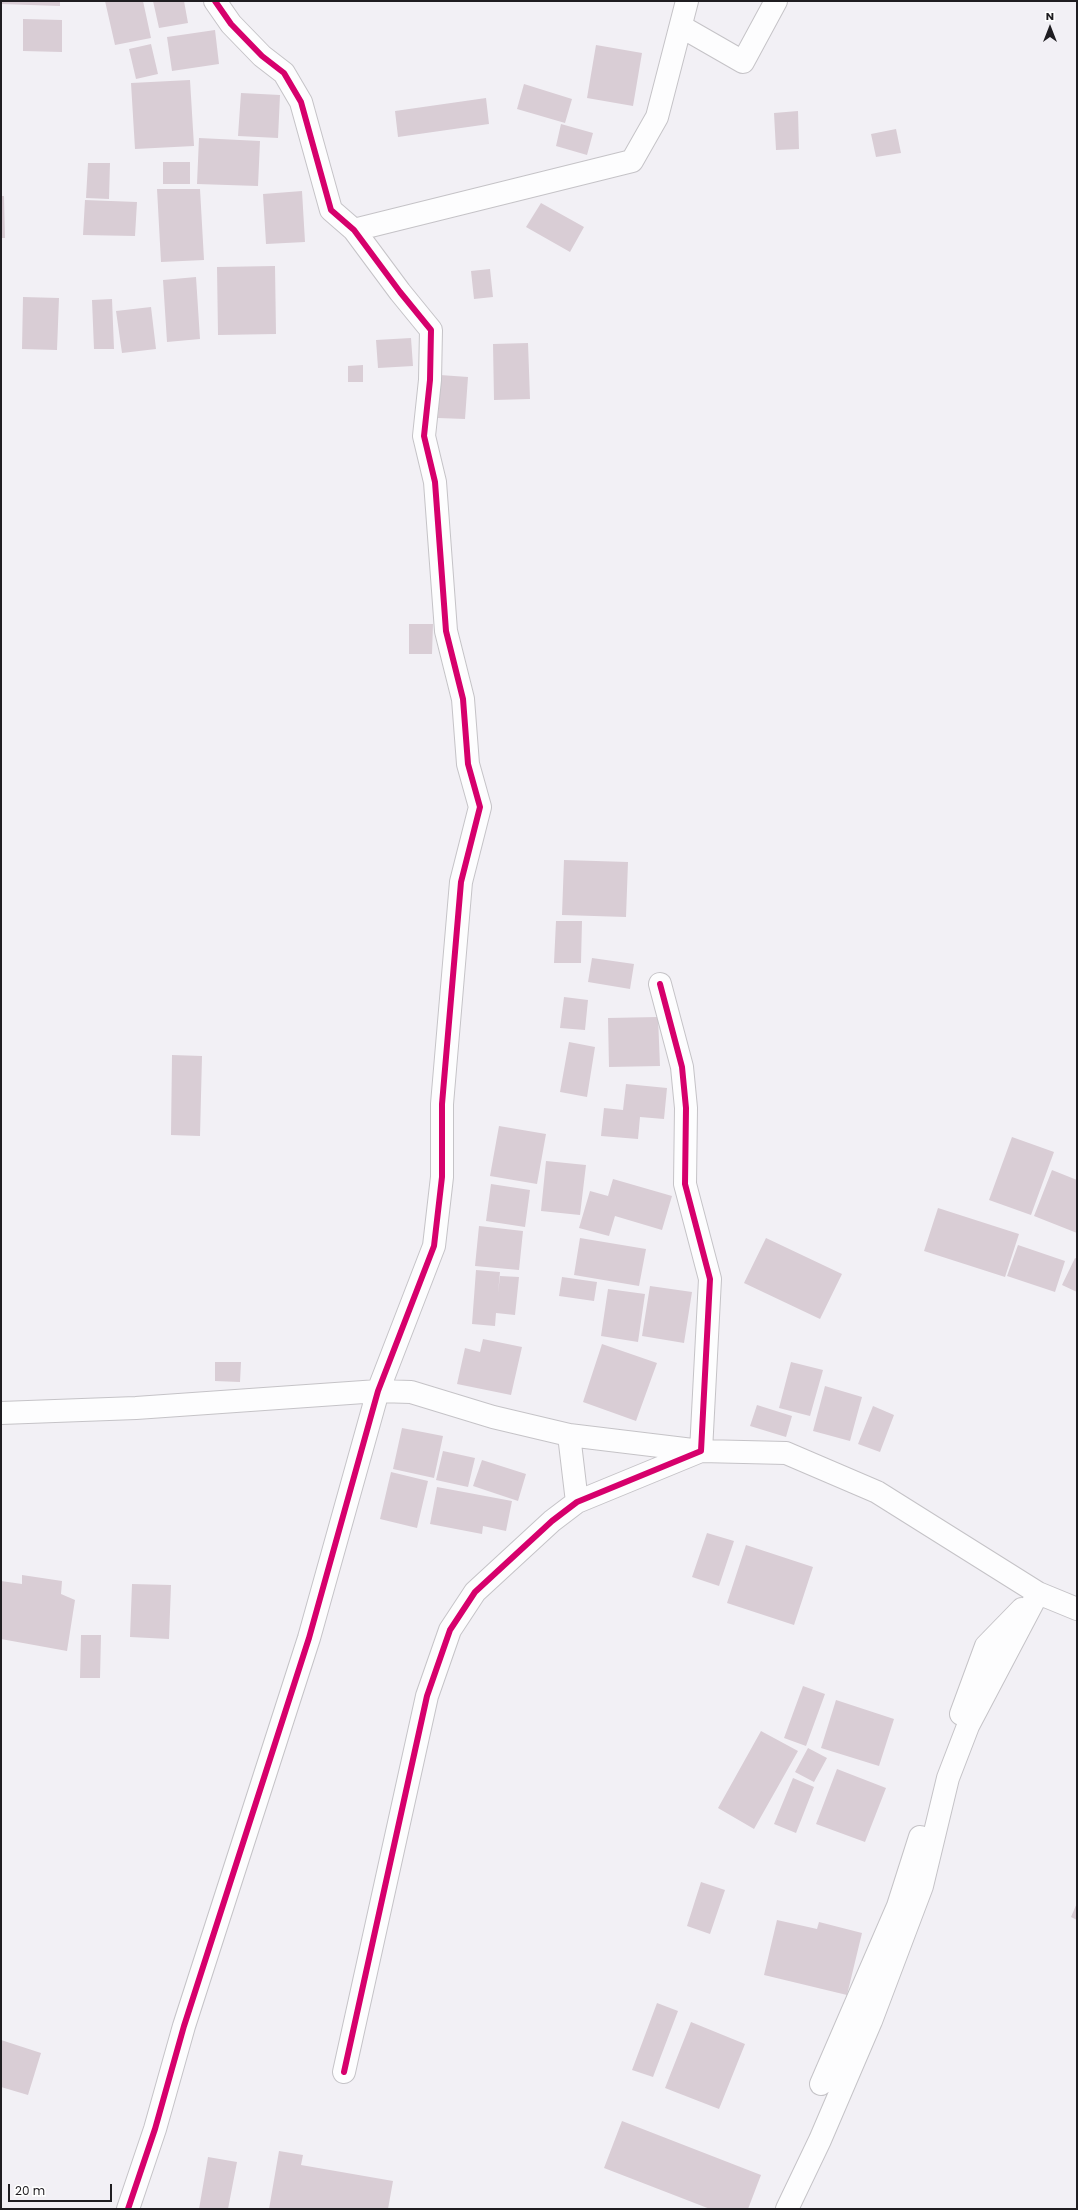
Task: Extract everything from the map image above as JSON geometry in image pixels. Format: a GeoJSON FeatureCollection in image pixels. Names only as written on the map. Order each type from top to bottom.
{"type":"FeatureCollection","features":[{"type":"Feature","properties":{"kind":"street"},"geometry":{"type":"LineString","coordinates":[[128,2209],[155,2129],[184,2026],[309,1638],[378,1391],[434,1246],[442,1177],[442,1104],[461,882],[480,807],[468,764],[463,699],[446,631],[435,482],[424,436],[430,380],[431,330],[400,292],[354,230],[331,210],[312,134],[301,102],[284,73],[262,56],[231,24],[214,1]]}},
{"type":"Feature","properties":{"kind":"street"},"geometry":{"type":"LineString","coordinates":[[354,230],[632,161],[657,117],[682,27],[687,1]]}},
{"type":"Feature","properties":{"kind":"street"},"geometry":{"type":"LineString","coordinates":[[682,27],[743,62],[776,1]]}},
{"type":"Feature","properties":{"kind":"street"},"geometry":{"type":"LineString","coordinates":[[660,984],[682,1067],[686,1108],[685,1184],[710,1279],[701,1451]]}},
{"type":"Feature","properties":{"kind":"street"},"geometry":{"type":"LineString","coordinates":[[1,1413],[136,1408],[378,1391],[410,1392],[493,1417],[569,1435],[701,1451],[786,1454],[877,1492],[1038,1593],[1077,1609]]}},
{"type":"Feature","properties":{"kind":"street"},"geometry":{"type":"LineString","coordinates":[[569,1435],[577,1502]]}},
{"type":"Feature","properties":{"kind":"street"},"geometry":{"type":"LineString","coordinates":[[344,2072],[427,1696],[450,1630],[475,1592],[552,1521],[577,1502],[701,1451]]}},
{"type":"Feature","properties":{"kind":"street"},"geometry":{"type":"LineString","coordinates":[[821,2084],[898,1906],[940,1772],[986,1646],[1038,1593]]}},
{"type":"Feature","properties":{"kind":"street"},"geometry":{"type":"LineString","coordinates":[[787,2209],[820,2140],[870,2021],[922,1886],[948,1778],[968,1726],[1038,1593]]}},
{"type":"Feature","properties":{"kind":"building"},"geometry":{"type":"Polygon","coordinates":[[[1,1],[60,1],[60,6],[1,4],[1,1]]]}},
{"type":"Feature","properties":{"kind":"building"},"geometry":{"type":"Polygon","coordinates":[[[105,1],[143,1],[151,38],[115,45],[105,1]]]}},
{"type":"Feature","properties":{"kind":"building"},"geometry":{"type":"Polygon","coordinates":[[[153,1],[184,1],[188,23],[159,28],[153,1]]]}},
{"type":"Feature","properties":{"kind":"building"},"geometry":{"type":"Polygon","coordinates":[[[23,19],[62,20],[62,52],[23,51],[23,19]]]}},
{"type":"Feature","properties":{"kind":"building"},"geometry":{"type":"Polygon","coordinates":[[[215,30],[219,64],[172,71],[167,37],[215,30]]]}},
{"type":"Feature","properties":{"kind":"building"},"geometry":{"type":"Polygon","coordinates":[[[151,44],[158,74],[136,79],[129,49],[151,44]]]}},
{"type":"Feature","properties":{"kind":"building"},"geometry":{"type":"Polygon","coordinates":[[[596,45],[642,53],[633,106],[587,98],[596,45]]]}},
{"type":"Feature","properties":{"kind":"building"},"geometry":{"type":"Polygon","coordinates":[[[190,80],[194,146],[135,149],[131,83],[190,80]]]}},
{"type":"Feature","properties":{"kind":"building"},"geometry":{"type":"Polygon","coordinates":[[[524,84],[572,99],[565,123],[517,109],[524,84]]]}},
{"type":"Feature","properties":{"kind":"building"},"geometry":{"type":"Polygon","coordinates":[[[241,93],[280,95],[278,138],[238,136],[241,93]]]}},
{"type":"Feature","properties":{"kind":"building"},"geometry":{"type":"Polygon","coordinates":[[[486,98],[489,124],[398,137],[395,111],[486,98]]]}},
{"type":"Feature","properties":{"kind":"building"},"geometry":{"type":"Polygon","coordinates":[[[798,111],[799,149],[776,150],[774,113],[798,111]]]}},
{"type":"Feature","properties":{"kind":"building"},"geometry":{"type":"Polygon","coordinates":[[[561,124],[593,133],[587,155],[556,146],[561,124]]]}},
{"type":"Feature","properties":{"kind":"building"},"geometry":{"type":"Polygon","coordinates":[[[896,129],[901,153],[876,157],[871,134],[896,129]]]}},
{"type":"Feature","properties":{"kind":"building"},"geometry":{"type":"Polygon","coordinates":[[[199,138],[260,141],[258,186],[197,184],[199,138]]]}},
{"type":"Feature","properties":{"kind":"building"},"geometry":{"type":"Polygon","coordinates":[[[163,162],[190,162],[190,184],[163,184],[163,162]]]}},
{"type":"Feature","properties":{"kind":"building"},"geometry":{"type":"Polygon","coordinates":[[[88,163],[110,163],[109,199],[86,198],[88,163]]]}},
{"type":"Feature","properties":{"kind":"building"},"geometry":{"type":"Polygon","coordinates":[[[157,189],[200,189],[204,260],[161,262],[157,189]]]}},
{"type":"Feature","properties":{"kind":"building"},"geometry":{"type":"Polygon","coordinates":[[[302,191],[305,242],[266,244],[263,194],[302,191]]]}},
{"type":"Feature","properties":{"kind":"building"},"geometry":{"type":"Polygon","coordinates":[[[1,196],[4,196],[5,238],[1,238],[1,196]]]}},
{"type":"Feature","properties":{"kind":"building"},"geometry":{"type":"Polygon","coordinates":[[[85,200],[137,202],[135,236],[83,235],[85,200]]]}},
{"type":"Feature","properties":{"kind":"building"},"geometry":{"type":"Polygon","coordinates":[[[541,203],[584,227],[570,252],[526,227],[541,203]]]}},
{"type":"Feature","properties":{"kind":"building"},"geometry":{"type":"Polygon","coordinates":[[[275,266],[276,334],[218,335],[217,267],[275,266]]]}},
{"type":"Feature","properties":{"kind":"building"},"geometry":{"type":"Polygon","coordinates":[[[490,269],[493,297],[474,299],[471,271],[490,269]]]}},
{"type":"Feature","properties":{"kind":"building"},"geometry":{"type":"Polygon","coordinates":[[[196,277],[200,339],[167,342],[163,280],[196,277]]]}},
{"type":"Feature","properties":{"kind":"building"},"geometry":{"type":"Polygon","coordinates":[[[23,297],[59,298],[57,350],[22,349],[23,297]]]}},
{"type":"Feature","properties":{"kind":"building"},"geometry":{"type":"Polygon","coordinates":[[[112,299],[114,349],[94,349],[92,300],[112,299]]]}},
{"type":"Feature","properties":{"kind":"building"},"geometry":{"type":"Polygon","coordinates":[[[151,307],[156,349],[122,353],[116,311],[151,307]]]}},
{"type":"Feature","properties":{"kind":"building"},"geometry":{"type":"Polygon","coordinates":[[[411,338],[413,366],[378,368],[376,340],[411,338]]]}},
{"type":"Feature","properties":{"kind":"building"},"geometry":{"type":"Polygon","coordinates":[[[528,343],[530,399],[494,400],[493,344],[528,343]]]}},
{"type":"Feature","properties":{"kind":"building"},"geometry":{"type":"Polygon","coordinates":[[[363,365],[363,382],[348,382],[348,366],[363,365]]]}},
{"type":"Feature","properties":{"kind":"building"},"geometry":{"type":"Polygon","coordinates":[[[440,375],[468,377],[465,419],[438,418],[440,375]]]}},
{"type":"Feature","properties":{"kind":"building"},"geometry":{"type":"Polygon","coordinates":[[[409,624],[433,624],[432,654],[409,654],[409,624]]]}},
{"type":"Feature","properties":{"kind":"building"},"geometry":{"type":"Polygon","coordinates":[[[564,860],[628,862],[626,917],[562,915],[564,860]]]}},
{"type":"Feature","properties":{"kind":"building"},"geometry":{"type":"Polygon","coordinates":[[[556,921],[582,921],[581,963],[554,963],[556,921]]]}},
{"type":"Feature","properties":{"kind":"building"},"geometry":{"type":"Polygon","coordinates":[[[592,958],[634,964],[630,989],[588,982],[592,958]]]}},
{"type":"Feature","properties":{"kind":"building"},"geometry":{"type":"Polygon","coordinates":[[[564,997],[588,1000],[585,1030],[560,1028],[564,997]]]}},
{"type":"Feature","properties":{"kind":"building"},"geometry":{"type":"Polygon","coordinates":[[[658,1017],[660,1066],[609,1067],[608,1018],[658,1017]]]}},
{"type":"Feature","properties":{"kind":"building"},"geometry":{"type":"Polygon","coordinates":[[[569,1042],[595,1047],[587,1097],[560,1092],[569,1042]]]}},
{"type":"Feature","properties":{"kind":"building"},"geometry":{"type":"Polygon","coordinates":[[[172,1055],[202,1056],[200,1136],[171,1135],[172,1055]]]}},
{"type":"Feature","properties":{"kind":"building"},"geometry":{"type":"Polygon","coordinates":[[[626,1084],[667,1088],[664,1119],[640,1117],[638,1139],[601,1136],[604,1108],[623,1110],[626,1084]]]}},
{"type":"Feature","properties":{"kind":"building"},"geometry":{"type":"Polygon","coordinates":[[[499,1126],[546,1134],[537,1184],[490,1176],[499,1126]]]}},
{"type":"Feature","properties":{"kind":"building"},"geometry":{"type":"Polygon","coordinates":[[[1012,1137],[1054,1152],[1031,1215],[989,1200],[1012,1137]]]}},
{"type":"Feature","properties":{"kind":"building"},"geometry":{"type":"Polygon","coordinates":[[[546,1161],[586,1165],[580,1215],[541,1211],[546,1161]]]}},
{"type":"Feature","properties":{"kind":"building"},"geometry":{"type":"Polygon","coordinates":[[[1052,1170],[1077,1180],[1077,1233],[1034,1216],[1052,1170]]]}},
{"type":"Feature","properties":{"kind":"building"},"geometry":{"type":"Polygon","coordinates":[[[613,1179],[672,1196],[662,1230],[615,1216],[609,1236],[579,1228],[590,1191],[608,1196],[613,1179]]]}},
{"type":"Feature","properties":{"kind":"building"},"geometry":{"type":"Polygon","coordinates":[[[491,1184],[530,1190],[525,1227],[486,1221],[491,1184]]]}},
{"type":"Feature","properties":{"kind":"building"},"geometry":{"type":"Polygon","coordinates":[[[938,1208],[1019,1234],[1005,1277],[924,1251],[938,1208]]]}},
{"type":"Feature","properties":{"kind":"building"},"geometry":{"type":"Polygon","coordinates":[[[479,1226],[523,1231],[519,1270],[475,1266],[479,1226]]]}},
{"type":"Feature","properties":{"kind":"building"},"geometry":{"type":"Polygon","coordinates":[[[580,1238],[646,1249],[639,1286],[574,1275],[580,1238]]]}},
{"type":"Feature","properties":{"kind":"building"},"geometry":{"type":"Polygon","coordinates":[[[766,1238],[842,1274],[820,1319],[744,1283],[766,1238]]]}},
{"type":"Feature","properties":{"kind":"building"},"geometry":{"type":"Polygon","coordinates":[[[1018,1245],[1065,1261],[1055,1292],[1007,1276],[1018,1245]]]}},
{"type":"Feature","properties":{"kind":"building"},"geometry":{"type":"Polygon","coordinates":[[[1075,1258],[1077,1259],[1077,1292],[1062,1285],[1075,1258]]]}},
{"type":"Feature","properties":{"kind":"building"},"geometry":{"type":"Polygon","coordinates":[[[476,1270],[500,1272],[498,1293],[500,1276],[519,1277],[515,1315],[496,1313],[495,1326],[472,1324],[476,1270]]]}},
{"type":"Feature","properties":{"kind":"building"},"geometry":{"type":"Polygon","coordinates":[[[562,1277],[597,1282],[594,1301],[559,1296],[562,1277]]]}},
{"type":"Feature","properties":{"kind":"building"},"geometry":{"type":"Polygon","coordinates":[[[650,1286],[692,1292],[684,1343],[642,1336],[650,1286]]]}},
{"type":"Feature","properties":{"kind":"building"},"geometry":{"type":"Polygon","coordinates":[[[608,1289],[645,1294],[638,1342],[601,1336],[608,1289]]]}},
{"type":"Feature","properties":{"kind":"building"},"geometry":{"type":"Polygon","coordinates":[[[483,1339],[522,1347],[511,1395],[457,1384],[465,1348],[480,1352],[483,1339]]]}},
{"type":"Feature","properties":{"kind":"building"},"geometry":{"type":"Polygon","coordinates":[[[602,1344],[657,1363],[636,1421],[583,1402],[602,1344]]]}},
{"type":"Feature","properties":{"kind":"building"},"geometry":{"type":"Polygon","coordinates":[[[215,1362],[241,1362],[240,1382],[215,1381],[215,1362]]]}},
{"type":"Feature","properties":{"kind":"building"},"geometry":{"type":"Polygon","coordinates":[[[791,1362],[823,1370],[810,1416],[779,1408],[791,1362]]]}},
{"type":"Feature","properties":{"kind":"building"},"geometry":{"type":"Polygon","coordinates":[[[825,1386],[862,1397],[850,1441],[813,1431],[825,1386]]]}},
{"type":"Feature","properties":{"kind":"building"},"geometry":{"type":"Polygon","coordinates":[[[757,1405],[792,1416],[786,1437],[750,1426],[757,1405]]]}},
{"type":"Feature","properties":{"kind":"building"},"geometry":{"type":"Polygon","coordinates":[[[873,1406],[894,1415],[880,1452],[858,1444],[873,1406]]]}},
{"type":"Feature","properties":{"kind":"building"},"geometry":{"type":"Polygon","coordinates":[[[402,1428],[443,1436],[434,1478],[393,1469],[402,1428]]]}},
{"type":"Feature","properties":{"kind":"building"},"geometry":{"type":"Polygon","coordinates":[[[443,1451],[475,1458],[468,1487],[436,1480],[443,1451]]]}},
{"type":"Feature","properties":{"kind":"building"},"geometry":{"type":"Polygon","coordinates":[[[482,1460],[526,1474],[518,1501],[473,1486],[482,1460]]]}},
{"type":"Feature","properties":{"kind":"building"},"geometry":{"type":"Polygon","coordinates":[[[391,1472],[428,1481],[417,1528],[380,1519],[391,1472]]]}},
{"type":"Feature","properties":{"kind":"building"},"geometry":{"type":"Polygon","coordinates":[[[437,1487],[512,1501],[506,1531],[483,1526],[482,1534],[430,1524],[437,1487]]]}},
{"type":"Feature","properties":{"kind":"building"},"geometry":{"type":"Polygon","coordinates":[[[707,1533],[734,1541],[719,1586],[692,1577],[707,1533]]]}},
{"type":"Feature","properties":{"kind":"building"},"geometry":{"type":"Polygon","coordinates":[[[746,1545],[813,1567],[794,1625],[727,1603],[746,1545]]]}},
{"type":"Feature","properties":{"kind":"building"},"geometry":{"type":"Polygon","coordinates":[[[22,1575],[62,1581],[61,1594],[75,1600],[67,1651],[1,1639],[1,1581],[22,1584],[22,1575]]]}},
{"type":"Feature","properties":{"kind":"building"},"geometry":{"type":"Polygon","coordinates":[[[132,1584],[171,1585],[169,1639],[130,1637],[132,1584]]]}},
{"type":"Feature","properties":{"kind":"building"},"geometry":{"type":"Polygon","coordinates":[[[81,1635],[101,1635],[100,1678],[80,1678],[81,1635]]]}},
{"type":"Feature","properties":{"kind":"building"},"geometry":{"type":"Polygon","coordinates":[[[803,1686],[825,1694],[806,1746],[784,1738],[803,1686]]]}},
{"type":"Feature","properties":{"kind":"building"},"geometry":{"type":"Polygon","coordinates":[[[836,1700],[894,1719],[879,1766],[821,1748],[836,1700]]]}},
{"type":"Feature","properties":{"kind":"building"},"geometry":{"type":"Polygon","coordinates":[[[761,1731],[798,1751],[754,1829],[718,1808],[761,1731]]]}},
{"type":"Feature","properties":{"kind":"building"},"geometry":{"type":"Polygon","coordinates":[[[808,1748],[827,1758],[814,1782],[795,1772],[808,1748]]]}},
{"type":"Feature","properties":{"kind":"building"},"geometry":{"type":"Polygon","coordinates":[[[837,1769],[886,1788],[865,1842],[816,1824],[837,1769]]]}},
{"type":"Feature","properties":{"kind":"building"},"geometry":{"type":"Polygon","coordinates":[[[793,1778],[814,1787],[796,1833],[774,1824],[793,1778]]]}},
{"type":"Feature","properties":{"kind":"building"},"geometry":{"type":"Polygon","coordinates":[[[701,1882],[725,1890],[710,1934],[687,1926],[701,1882]]]}},
{"type":"Feature","properties":{"kind":"building"},"geometry":{"type":"Polygon","coordinates":[[[1077,1903],[1077,1920],[1071,1917],[1077,1903]]]}},
{"type":"Feature","properties":{"kind":"building"},"geometry":{"type":"Polygon","coordinates":[[[777,1920],[817,1929],[819,1922],[862,1933],[847,1995],[764,1975],[777,1920]]]}},
{"type":"Feature","properties":{"kind":"building"},"geometry":{"type":"Polygon","coordinates":[[[657,2003],[678,2011],[653,2077],[632,2070],[657,2003]]]}},
{"type":"Feature","properties":{"kind":"building"},"geometry":{"type":"Polygon","coordinates":[[[691,2022],[745,2044],[719,2109],[665,2088],[691,2022]]]}},
{"type":"Feature","properties":{"kind":"building"},"geometry":{"type":"Polygon","coordinates":[[[1,2040],[41,2053],[28,2095],[1,2087],[1,2040]]]}},
{"type":"Feature","properties":{"kind":"building"},"geometry":{"type":"Polygon","coordinates":[[[622,2121],[761,2175],[748,2209],[710,2209],[604,2168],[622,2121]]]}},
{"type":"Feature","properties":{"kind":"building"},"geometry":{"type":"Polygon","coordinates":[[[279,2151],[303,2155],[301,2165],[393,2181],[388,2209],[269,2209],[279,2151]]]}},
{"type":"Feature","properties":{"kind":"building"},"geometry":{"type":"Polygon","coordinates":[[[208,2157],[237,2162],[228,2209],[199,2209],[208,2157]]]}},
{"type":"Feature","properties":{"kind":"cycle path"},"geometry":{"type":"LineString","coordinates":[[128,2209],[155,2129],[184,2026],[309,1638],[378,1391],[434,1246],[442,1177],[442,1104],[461,882],[480,807],[468,764],[463,699],[446,631],[435,482],[424,436],[430,380],[431,330],[400,292],[354,230],[331,210],[301,102],[284,73],[262,56],[231,24],[215,1]]}},
{"type":"Feature","properties":{"kind":"cycle path"},"geometry":{"type":"LineString","coordinates":[[344,2072],[427,1696],[450,1630],[475,1592],[552,1521],[577,1502],[701,1451],[710,1279],[685,1184],[686,1108],[682,1067],[660,984]]}}]}
